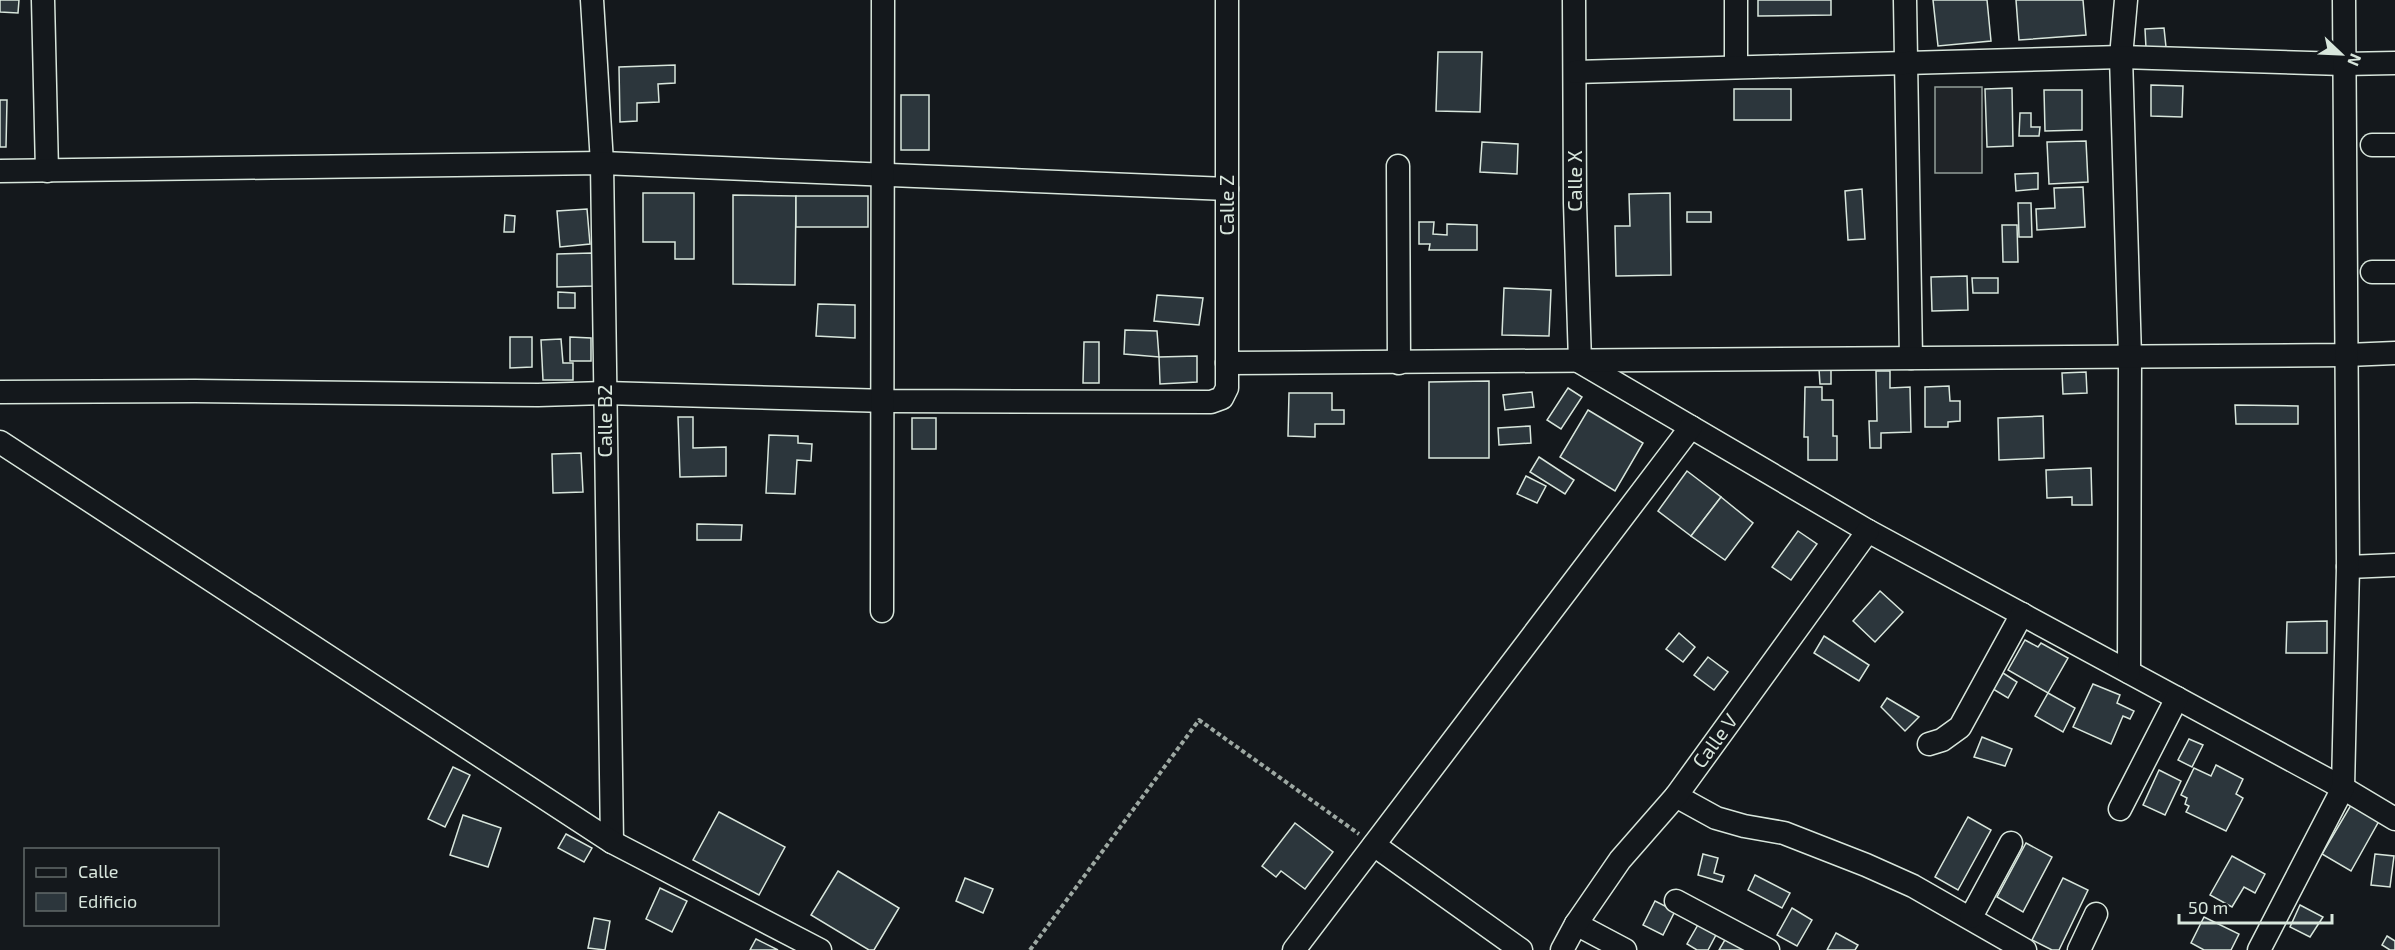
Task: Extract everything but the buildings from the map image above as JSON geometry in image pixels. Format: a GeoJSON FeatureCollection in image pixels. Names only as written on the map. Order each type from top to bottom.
{"type":"FeatureCollection","features":[{"type":"Feature","properties":{"kind":"street"},"geometry":{"type":"LineString","coordinates":[[43,0],[47,171]]}},
{"type":"Feature","properties":{"kind":"street","name":"Calle B2"},"geometry":{"type":"LineString","coordinates":[[592,0],[602,164],[612,842]]}},
{"type":"Feature","properties":{"kind":"street"},"geometry":{"type":"LineString","coordinates":[[882,611],[883,0]]}},
{"type":"Feature","properties":{"kind":"street","name":"Calle Z"},"geometry":{"type":"LineString","coordinates":[[883,401],[1211,402],[1222,398],[1227,388],[1227,0]]}},
{"type":"Feature","properties":{"kind":"street","name":"Calle X"},"geometry":{"type":"LineString","coordinates":[[1574,0],[1575,203],[1580,362]]}},
{"type":"Feature","properties":{"kind":"street"},"geometry":{"type":"LineString","coordinates":[[1736,67],[1737,0]]}},
{"type":"Feature","properties":{"kind":"street"},"geometry":{"type":"LineString","coordinates":[[1905,0],[1911,358]]}},
{"type":"Feature","properties":{"kind":"street"},"geometry":{"type":"LineString","coordinates":[[2126,0],[2121,57],[2130,357],[2130,672]]}},
{"type":"Feature","properties":{"kind":"street"},"geometry":{"type":"LineString","coordinates":[[2259,950],[2343,788],[2348,567],[2344,0]]}},
{"type":"Feature","properties":{"kind":"street"},"geometry":{"type":"LineString","coordinates":[[1575,72],[2121,57],[2343,64],[2395,63]]}},
{"type":"Feature","properties":{"kind":"street"},"geometry":{"type":"LineString","coordinates":[[2372,145],[2395,145]]}},
{"type":"Feature","properties":{"kind":"street"},"geometry":{"type":"LineString","coordinates":[[0,171],[602,164],[1227,189]]}},
{"type":"Feature","properties":{"kind":"street"},"geometry":{"type":"LineString","coordinates":[[1398,166],[1399,363]]}},
{"type":"Feature","properties":{"kind":"street"},"geometry":{"type":"LineString","coordinates":[[2372,272],[2395,272]]}},
{"type":"Feature","properties":{"kind":"street"},"geometry":{"type":"LineString","coordinates":[[1227,363],[1580,362],[2395,353]]}},
{"type":"Feature","properties":{"kind":"street"},"geometry":{"type":"LineString","coordinates":[[1580,362],[1868,531],[2343,788],[2395,819]]}},
{"type":"Feature","properties":{"kind":"street"},"geometry":{"type":"LineString","coordinates":[[0,392],[195,391],[538,395],[605,393],[883,401]]}},
{"type":"Feature","properties":{"kind":"street"},"geometry":{"type":"LineString","coordinates":[[1294,950],[1691,428]]}},
{"type":"Feature","properties":{"kind":"street"},"geometry":{"type":"LineString","coordinates":[[0,442],[612,842],[820,950]]}},
{"type":"Feature","properties":{"kind":"street","name":"Calle V"},"geometry":{"type":"LineString","coordinates":[[1562,950],[1576,924],[1620,860],[1676,796],[1868,531]]}},
{"type":"Feature","properties":{"kind":"street"},"geometry":{"type":"LineString","coordinates":[[2348,567],[2395,565]]}},
{"type":"Feature","properties":{"kind":"street"},"geometry":{"type":"LineString","coordinates":[[1929,744],[1942,740],[1960,727],[2022,614]]}},
{"type":"Feature","properties":{"kind":"street"},"geometry":{"type":"LineString","coordinates":[[2120,809],[2177,698]]}},
{"type":"Feature","properties":{"kind":"street"},"geometry":{"type":"LineString","coordinates":[[1676,796],[1716,818],[1784,832],[1913,886],[1971,917],[2025,950]]}},
{"type":"Feature","properties":{"kind":"street"},"geometry":{"type":"LineString","coordinates":[[1971,917],[2011,843]]}},
{"type":"Feature","properties":{"kind":"street"},"geometry":{"type":"LineString","coordinates":[[1374,845],[1521,950]]}},
{"type":"Feature","properties":{"kind":"street"},"geometry":{"type":"LineString","coordinates":[[1676,900],[1768,950]]}},
{"type":"Feature","properties":{"kind":"street"},"geometry":{"type":"LineString","coordinates":[[2079,950],[2097,914]]}},
{"type":"Feature","properties":{"kind":"street"},"geometry":{"type":"LineString","coordinates":[[1576,924],[1625,950]]}},
{"type":"Feature","properties":{"kind":"path"},"geometry":{"type":"LineString","coordinates":[[1030,950],[1199,720],[1374,845]]}},
{"type":"Feature","properties":{"kind":"shaded area"},"geometry":{"type":"Polygon","coordinates":[[[1935,87],[1982,87],[1982,173],[1935,173],[1935,87]]]}}]}
